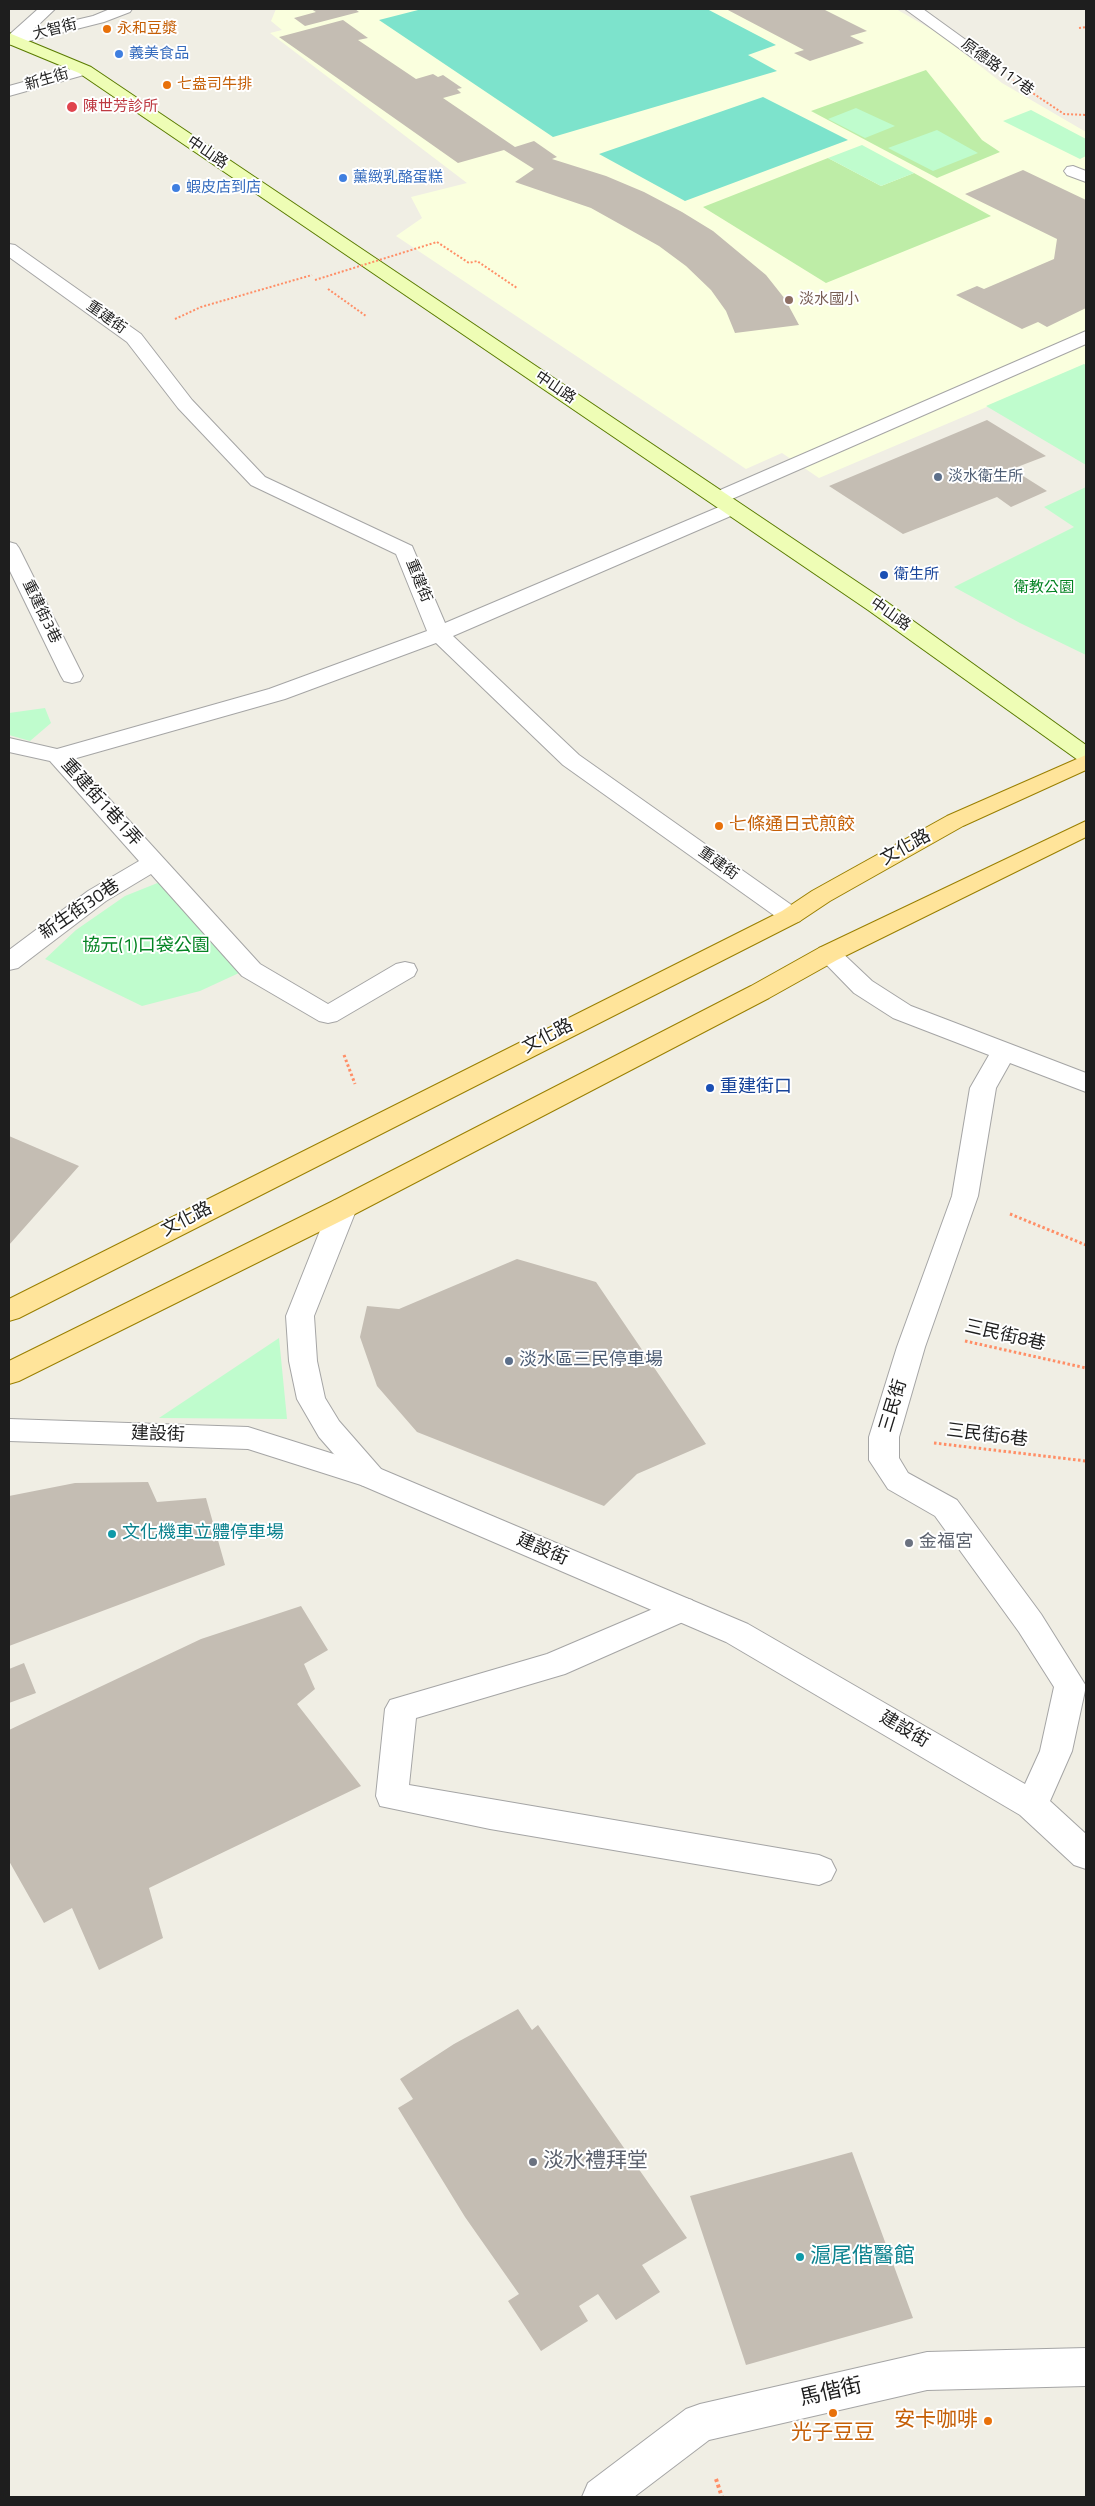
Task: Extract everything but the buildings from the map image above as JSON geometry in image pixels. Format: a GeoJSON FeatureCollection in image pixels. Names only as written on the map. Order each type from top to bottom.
{"type":"FeatureCollection","features":[{"type":"Feature","properties":{"kind":"main road","name":"中山路"},"geometry":{"type":"LineString","coordinates":[[11,39],[85,70],[876,605],[1086,755]]}},
{"type":"Feature","properties":{"kind":"main road","name":"文化路"},"geometry":{"type":"LineString","coordinates":[[9,1311],[791,916],[821,896],[955,821],[1086,762]]}},
{"type":"Feature","properties":{"kind":"main road"},"geometry":{"type":"LineString","coordinates":[[9,1373],[343,1208],[760,992],[828,954],[1086,828]]}},
{"type":"Feature","properties":{"kind":"street"},"geometry":{"type":"LineString","coordinates":[[11,39],[46,9]]}},
{"type":"Feature","properties":{"kind":"street","name":"大智街"},"geometry":{"type":"LineString","coordinates":[[11,39],[98,19],[124,9]]}},
{"type":"Feature","properties":{"kind":"street","name":"原德路117巷"},"geometry":{"type":"LineString","coordinates":[[913,9],[980,56]]}},
{"type":"Feature","properties":{"kind":"street","name":"新生街"},"geometry":{"type":"LineString","coordinates":[[9,91],[85,70]]}},
{"type":"Feature","properties":{"kind":"street","name":"重建街"},"geometry":{"type":"LineString","coordinates":[[9,249],[134,338],[185,404],[258,482],[405,550],[439,634],[571,760],[791,916]]}},
{"type":"Feature","properties":{"kind":"street","name":"重建街1巷1弄"},"geometry":{"type":"LineString","coordinates":[[328,1015],[251,970],[58,756],[277,694],[439,634],[1086,337]]}},
{"type":"Feature","properties":{"kind":"street","name":"重建街3巷"},"geometry":{"type":"LineString","coordinates":[[9,548],[72,676]]}},
{"type":"Feature","properties":{"kind":"street"},"geometry":{"type":"LineString","coordinates":[[9,745],[58,756]]}},
{"type":"Feature","properties":{"kind":"street","name":"新生街30巷"},"geometry":{"type":"LineString","coordinates":[[9,962],[97,896],[154,862]]}},
{"type":"Feature","properties":{"kind":"street"},"geometry":{"type":"LineString","coordinates":[[828,954],[863,987],[902,1012],[1086,1083]]}},
{"type":"Feature","properties":{"kind":"street"},"geometry":{"type":"LineString","coordinates":[[328,1015],[405,970]]}},
{"type":"Feature","properties":{"kind":"street","name":"三民街"},"geometry":{"type":"LineString","coordinates":[[1003,1052],[984,1088],[966,1196],[918,1330],[884,1437],[884,1460],[898,1481],[946,1508],[1030,1623],[1070,1686],[1056,1752],[1032,1805]]}},
{"type":"Feature","properties":{"kind":"street"},"geometry":{"type":"LineString","coordinates":[[343,1208],[300,1316],[303,1361],[311,1400],[329,1429],[370,1477]]}},
{"type":"Feature","properties":{"kind":"street","name":"建設街"},"geometry":{"type":"LineString","coordinates":[[9,1430],[248,1438],[370,1477],[737,1633],[1032,1805]]}},
{"type":"Feature","properties":{"kind":"street"},"geometry":{"type":"LineString","coordinates":[[680,1609],[554,1665],[401,1709],[392,1796],[490,1815],[819,1870]]}},
{"type":"Feature","properties":{"kind":"street"},"geometry":{"type":"LineString","coordinates":[[1032,1805],[1086,1855]]}},
{"type":"Feature","properties":{"kind":"street","name":"馬偕街"},"geometry":{"type":"LineString","coordinates":[[602,2497],[700,2422],[927,2371],[1086,2367]]}},
{"type":"Feature","properties":{"kind":"path"},"geometry":{"type":"LineString","coordinates":[[1079,28],[1086,27]]}},
{"type":"Feature","properties":{"kind":"path","name":"原德路117巷"},"geometry":{"type":"LineString","coordinates":[[980,56],[1064,114],[1086,115]]}},
{"type":"Feature","properties":{"kind":"path"},"geometry":{"type":"LineString","coordinates":[[366,316],[315,280],[437,242],[468,263],[477,260],[517,288]]}},
{"type":"Feature","properties":{"kind":"path"},"geometry":{"type":"LineString","coordinates":[[134,338],[201,307],[364,259]]}},
{"type":"Feature","properties":{"kind":"path"},"geometry":{"type":"LineString","coordinates":[[328,1015],[356,1087]]}},
{"type":"Feature","properties":{"kind":"path"},"geometry":{"type":"LineString","coordinates":[[966,1196],[1086,1245]]}},
{"type":"Feature","properties":{"kind":"path","name":"三民街8巷"},"geometry":{"type":"LineString","coordinates":[[918,1330],[1086,1368]]}},
{"type":"Feature","properties":{"kind":"path","name":"三民街6巷"},"geometry":{"type":"LineString","coordinates":[[884,1437],[1086,1461]]}},
{"type":"Feature","properties":{"kind":"shaded area","name":"淡水國小"},"geometry":{"type":"Polygon","coordinates":[[[276,9],[896,9],[938,33],[1002,83],[1086,132],[1086,365],[819,478],[782,453],[746,469],[396,236],[422,218],[411,197],[467,183],[270,33],[282,30],[271,21],[276,9]]]}},
{"type":"Feature","properties":{"kind":"shaded area"},"geometry":{"type":"Polygon","coordinates":[[[422,9],[707,9],[776,45],[748,55],[777,71],[553,137],[379,20],[422,9]]]}},
{"type":"Feature","properties":{"kind":"shaded area"},"geometry":{"type":"Polygon","coordinates":[[[763,97],[848,140],[685,201],[599,154],[763,97]]]}},
{"type":"Feature","properties":{"kind":"green space"},"geometry":{"type":"Polygon","coordinates":[[[926,70],[982,140],[1000,152],[937,178],[811,111],[926,70]]]}},
{"type":"Feature","properties":{"kind":"green space"},"geometry":{"type":"Polygon","coordinates":[[[856,108],[895,126],[865,138],[828,119],[856,108]]]}},
{"type":"Feature","properties":{"kind":"green space"},"geometry":{"type":"Polygon","coordinates":[[[1031,110],[1086,139],[1086,156],[1080,159],[1003,121],[1031,110]]]}},
{"type":"Feature","properties":{"kind":"green space"},"geometry":{"type":"Polygon","coordinates":[[[937,130],[978,153],[933,171],[888,148],[937,130]]]}},
{"type":"Feature","properties":{"kind":"green space"},"geometry":{"type":"Polygon","coordinates":[[[862,145],[914,173],[881,186],[828,158],[862,145]]]}},
{"type":"Feature","properties":{"kind":"green space"},"geometry":{"type":"Polygon","coordinates":[[[828,158],[881,186],[914,173],[991,216],[826,283],[703,207],[828,158]]]}},
{"type":"Feature","properties":{"kind":"green space"},"geometry":{"type":"Polygon","coordinates":[[[1084,364],[1086,365],[1086,465],[986,406],[1084,364]]]}},
{"type":"Feature","properties":{"kind":"green space","name":"衛教公園"},"geometry":{"type":"Polygon","coordinates":[[[1086,487],[1086,655],[1020,623],[954,587],[1074,527],[1044,507],[1086,487]]]}},
{"type":"Feature","properties":{"kind":"green space"},"geometry":{"type":"Polygon","coordinates":[[[45,708],[51,723],[30,741],[9,735],[9,713],[45,708]]]}},
{"type":"Feature","properties":{"kind":"green space","name":"協元(1)口袋公園"},"geometry":{"type":"Polygon","coordinates":[[[160,882],[239,973],[200,991],[142,1006],[45,959],[76,930],[125,896],[160,882]]]}},
{"type":"Feature","properties":{"kind":"green space"},"geometry":{"type":"Polygon","coordinates":[[[279,1338],[287,1419],[159,1418],[279,1338]]]}},
{"type":"Feature","properties":{"kind":"place","name":"永和豆漿"},"geometry":{"type":"Point","coordinates":[107,29]}},
{"type":"Feature","properties":{"kind":"place","name":"義美食品"},"geometry":{"type":"Point","coordinates":[119,54]}},
{"type":"Feature","properties":{"kind":"place","name":"七盎司牛排"},"geometry":{"type":"Point","coordinates":[167,85]}},
{"type":"Feature","properties":{"kind":"place","name":"陳世芳診所"},"geometry":{"type":"Point","coordinates":[72,107]}},
{"type":"Feature","properties":{"kind":"place","name":"薰緻乳酪蛋糕"},"geometry":{"type":"Point","coordinates":[343,178]}},
{"type":"Feature","properties":{"kind":"place","name":"蝦皮店到店"},"geometry":{"type":"Point","coordinates":[176,188]}},
{"type":"Feature","properties":{"kind":"place","name":"淡水國小"},"geometry":{"type":"Point","coordinates":[789,300]}},
{"type":"Feature","properties":{"kind":"place","name":"淡水衛生所"},"geometry":{"type":"Point","coordinates":[938,477]}},
{"type":"Feature","properties":{"kind":"place","name":"衛生所"},"geometry":{"type":"Point","coordinates":[884,575]}},
{"type":"Feature","properties":{"kind":"place","name":"七條通日式煎餃"},"geometry":{"type":"Point","coordinates":[719,826]}},
{"type":"Feature","properties":{"kind":"place","name":"重建街口"},"geometry":{"type":"Point","coordinates":[710,1088]}},
{"type":"Feature","properties":{"kind":"place","name":"淡水區三民停車場"},"geometry":{"type":"Point","coordinates":[509,1361]}},
{"type":"Feature","properties":{"kind":"place","name":"文化機車立體停車場"},"geometry":{"type":"Point","coordinates":[112,1534]}},
{"type":"Feature","properties":{"kind":"place","name":"金福宮"},"geometry":{"type":"Point","coordinates":[909,1543]}},
{"type":"Feature","properties":{"kind":"place","name":"淡水禮拜堂"},"geometry":{"type":"Point","coordinates":[533,2162]}},
{"type":"Feature","properties":{"kind":"place","name":"滬尾偕醫館"},"geometry":{"type":"Point","coordinates":[800,2257]}},
{"type":"Feature","properties":{"kind":"place","name":"光子豆豆"},"geometry":{"type":"Point","coordinates":[833,2413]}},
{"type":"Feature","properties":{"kind":"place","name":"安卡咖啡"},"geometry":{"type":"Point","coordinates":[988,2421]}}]}
